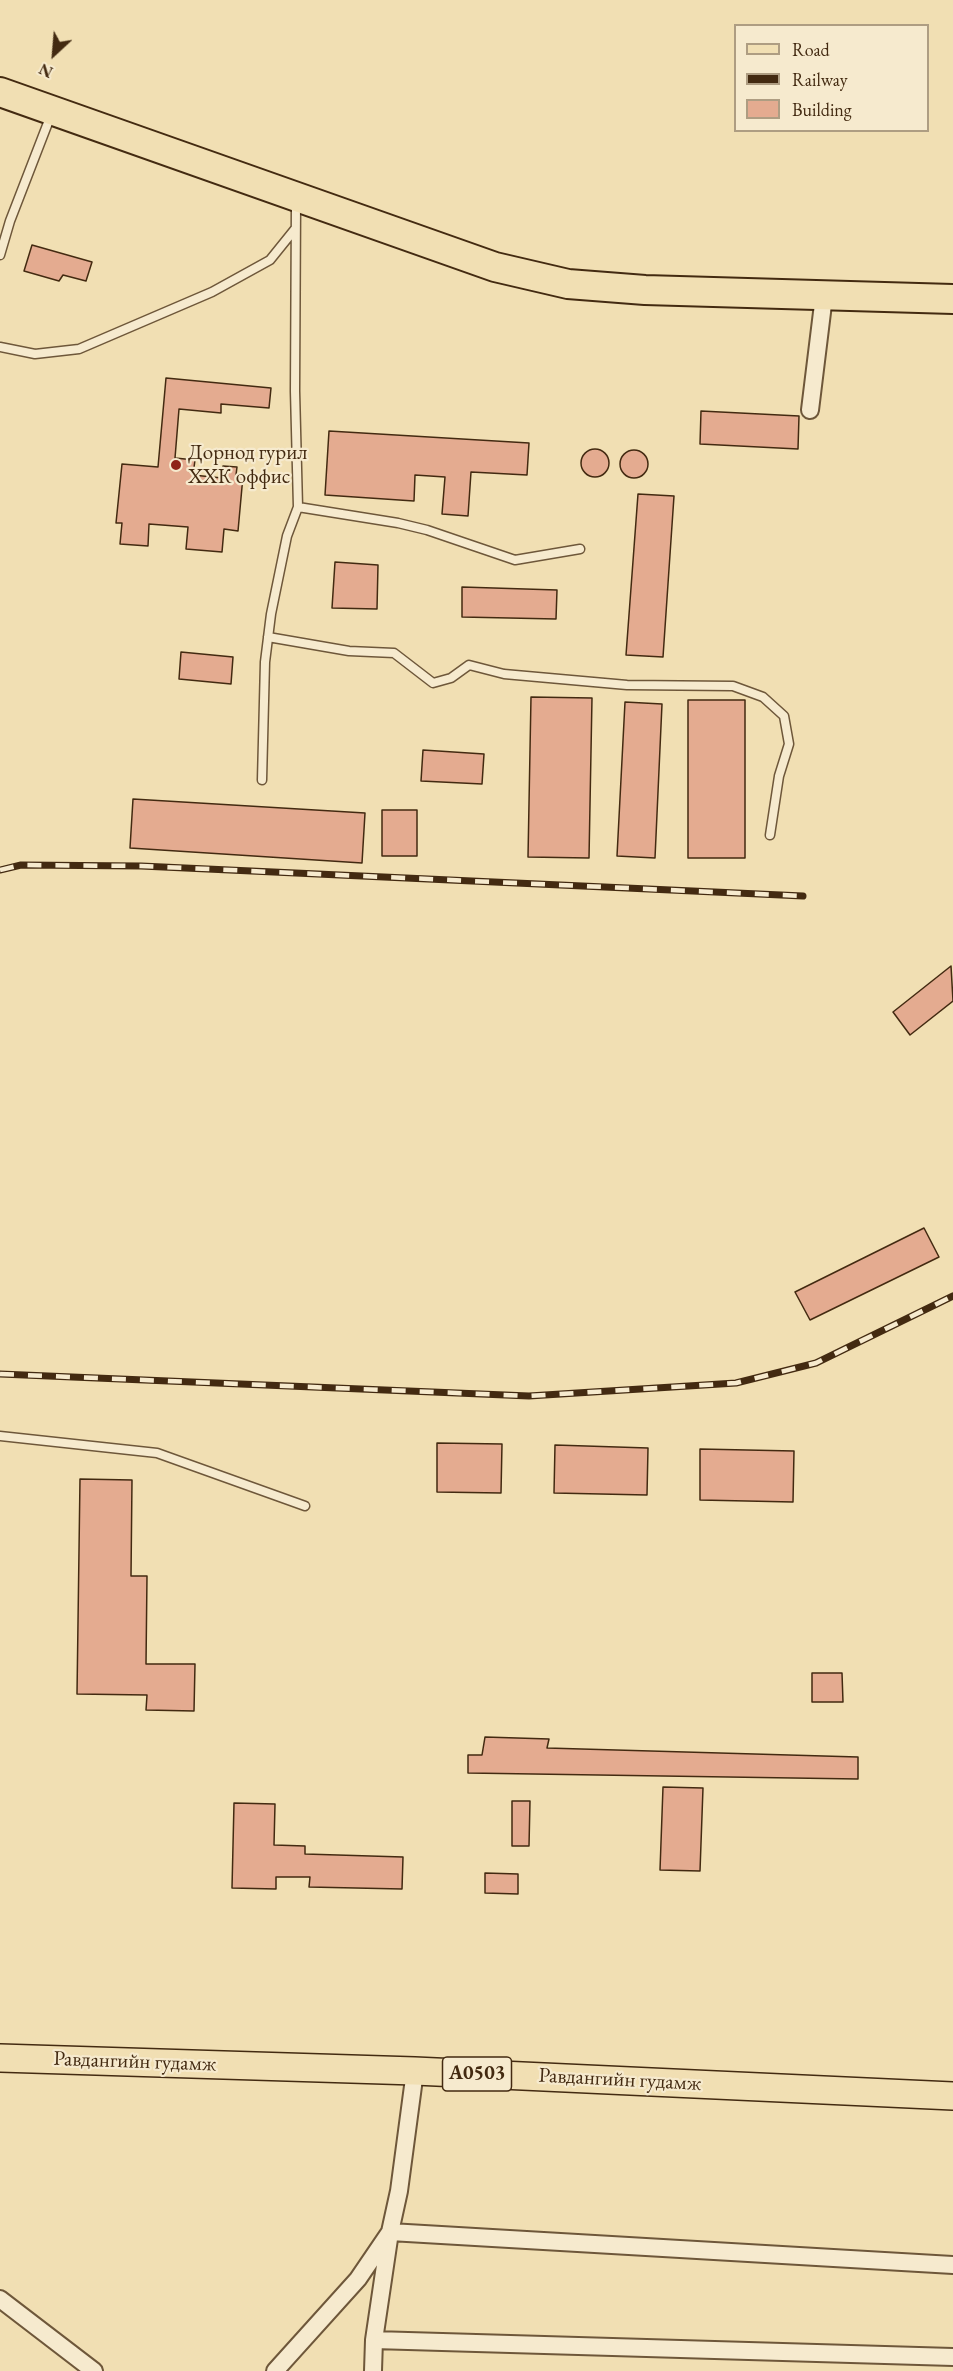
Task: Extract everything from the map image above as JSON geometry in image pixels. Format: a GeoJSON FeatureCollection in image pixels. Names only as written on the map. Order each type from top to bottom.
{"type":"FeatureCollection","features":[{"type":"Feature","properties":{"kind":"highway"},"geometry":{"type":"LineString","coordinates":[[0,92],[495,267],[568,284],[645,290],[953,299]]}},
{"type":"Feature","properties":{"kind":"main road","name":"Равдангийн гудамж"},"geometry":{"type":"LineString","coordinates":[[0,2058],[415,2071],[953,2096]]}},
{"type":"Feature","properties":{"kind":"street"},"geometry":{"type":"LineString","coordinates":[[810,410],[824,296]]}},
{"type":"Feature","properties":{"kind":"street"},"geometry":{"type":"LineString","coordinates":[[373,2371],[374,2340],[390,2232],[399,2191],[415,2071]]}},
{"type":"Feature","properties":{"kind":"street"},"geometry":{"type":"LineString","coordinates":[[390,2232],[953,2265]]}},
{"type":"Feature","properties":{"kind":"street"},"geometry":{"type":"LineString","coordinates":[[275,2371],[357,2279],[390,2232]]}},
{"type":"Feature","properties":{"kind":"street"},"geometry":{"type":"LineString","coordinates":[[0,2299],[94,2371]]}},
{"type":"Feature","properties":{"kind":"street"},"geometry":{"type":"LineString","coordinates":[[374,2340],[953,2356]]}},
{"type":"Feature","properties":{"kind":"lane"},"geometry":{"type":"LineString","coordinates":[[0,255],[10,221],[52,112]]}},
{"type":"Feature","properties":{"kind":"lane"},"geometry":{"type":"LineString","coordinates":[[262,780],[262,717],[268,637],[287,536],[298,507],[296,196]]}},
{"type":"Feature","properties":{"kind":"lane"},"geometry":{"type":"LineString","coordinates":[[0,348],[35,354],[79,349],[212,292],[270,260],[295,228]]}},
{"type":"Feature","properties":{"kind":"lane"},"geometry":{"type":"LineString","coordinates":[[298,507],[398,523],[427,530],[515,560],[580,549]]}},
{"type":"Feature","properties":{"kind":"lane"},"geometry":{"type":"LineString","coordinates":[[268,637],[349,651],[394,653],[433,683],[451,678],[469,665],[504,674],[627,685],[733,686],[763,697],[784,716],[789,744],[779,776],[770,836]]}},
{"type":"Feature","properties":{"kind":"lane"},"geometry":{"type":"LineString","coordinates":[[0,1436],[157,1453],[305,1506]]}},
{"type":"Feature","properties":{"kind":"building"},"geometry":{"type":"Polygon","coordinates":[[[32,245],[92,262],[86,281],[63,275],[59,281],[24,271],[32,245]]]}},
{"type":"Feature","properties":{"kind":"building","name":"Дорнод гурил ХХК оффис"},"geometry":{"type":"Polygon","coordinates":[[[166,378],[271,388],[269,408],[221,404],[221,413],[179,409],[175,458],[195,460],[193,475],[222,478],[223,466],[237,467],[236,475],[243,476],[238,531],[224,529],[222,552],[186,549],[188,527],[149,524],[148,546],[120,544],[122,523],[116,523],[122,464],[158,467],[166,378]]]}},
{"type":"Feature","properties":{"kind":"building"},"geometry":{"type":"Polygon","coordinates":[[[701,411],[799,416],[798,449],[700,444],[701,411]]]}},
{"type":"Feature","properties":{"kind":"building"},"geometry":{"type":"Polygon","coordinates":[[[329,431],[529,443],[527,475],[471,472],[468,516],[442,514],[445,477],[415,475],[414,501],[325,495],[329,431]]]}},
{"type":"Feature","properties":{"kind":"building"},"geometry":{"type":"Polygon","coordinates":[[[595,449],[605,453],[609,463],[605,473],[595,477],[585,473],[581,463],[585,453],[595,449]]]}},
{"type":"Feature","properties":{"kind":"building"},"geometry":{"type":"Polygon","coordinates":[[[634,450],[644,454],[648,464],[644,474],[634,478],[624,474],[620,464],[624,454],[634,450]]]}},
{"type":"Feature","properties":{"kind":"building"},"geometry":{"type":"Polygon","coordinates":[[[638,494],[674,496],[663,657],[626,655],[638,494]]]}},
{"type":"Feature","properties":{"kind":"building"},"geometry":{"type":"Polygon","coordinates":[[[335,562],[378,565],[377,609],[332,608],[335,562]]]}},
{"type":"Feature","properties":{"kind":"building"},"geometry":{"type":"Polygon","coordinates":[[[462,587],[557,590],[556,619],[462,617],[462,587]]]}},
{"type":"Feature","properties":{"kind":"building"},"geometry":{"type":"Polygon","coordinates":[[[181,652],[233,657],[231,684],[179,679],[181,652]]]}},
{"type":"Feature","properties":{"kind":"building"},"geometry":{"type":"Polygon","coordinates":[[[531,697],[592,698],[589,858],[528,857],[531,697]]]}},
{"type":"Feature","properties":{"kind":"building"},"geometry":{"type":"Polygon","coordinates":[[[688,700],[745,700],[745,858],[688,858],[688,700]]]}},
{"type":"Feature","properties":{"kind":"building"},"geometry":{"type":"Polygon","coordinates":[[[625,702],[662,704],[655,858],[617,856],[625,702]]]}},
{"type":"Feature","properties":{"kind":"building"},"geometry":{"type":"Polygon","coordinates":[[[423,750],[484,754],[482,784],[421,781],[423,750]]]}},
{"type":"Feature","properties":{"kind":"building"},"geometry":{"type":"Polygon","coordinates":[[[133,799],[365,813],[362,863],[130,848],[133,799]]]}},
{"type":"Feature","properties":{"kind":"building"},"geometry":{"type":"Polygon","coordinates":[[[382,810],[417,810],[417,856],[382,856],[382,810]]]}},
{"type":"Feature","properties":{"kind":"building"},"geometry":{"type":"Polygon","coordinates":[[[951,966],[953,1001],[910,1035],[893,1012],[951,966]]]}},
{"type":"Feature","properties":{"kind":"building"},"geometry":{"type":"Polygon","coordinates":[[[924,1228],[939,1257],[810,1320],[795,1292],[924,1228]]]}},
{"type":"Feature","properties":{"kind":"building"},"geometry":{"type":"Polygon","coordinates":[[[437,1443],[502,1444],[501,1493],[437,1492],[437,1443]]]}},
{"type":"Feature","properties":{"kind":"building"},"geometry":{"type":"Polygon","coordinates":[[[555,1445],[648,1448],[647,1495],[554,1493],[555,1445]]]}},
{"type":"Feature","properties":{"kind":"building"},"geometry":{"type":"Polygon","coordinates":[[[700,1449],[794,1451],[793,1502],[700,1500],[700,1449]]]}},
{"type":"Feature","properties":{"kind":"building"},"geometry":{"type":"Polygon","coordinates":[[[80,1479],[132,1480],[131,1576],[147,1576],[146,1664],[195,1664],[194,1711],[146,1710],[147,1695],[77,1694],[80,1479]]]}},
{"type":"Feature","properties":{"kind":"building"},"geometry":{"type":"Polygon","coordinates":[[[812,1673],[842,1673],[843,1702],[812,1702],[812,1673]]]}},
{"type":"Feature","properties":{"kind":"building"},"geometry":{"type":"Polygon","coordinates":[[[485,1737],[549,1739],[547,1748],[858,1757],[858,1779],[468,1773],[468,1755],[482,1755],[485,1737]]]}},
{"type":"Feature","properties":{"kind":"building"},"geometry":{"type":"Polygon","coordinates":[[[663,1787],[703,1788],[700,1871],[660,1870],[663,1787]]]}},
{"type":"Feature","properties":{"kind":"building"},"geometry":{"type":"Polygon","coordinates":[[[512,1801],[530,1801],[529,1846],[512,1846],[512,1801]]]}},
{"type":"Feature","properties":{"kind":"building"},"geometry":{"type":"Polygon","coordinates":[[[234,1803],[275,1804],[274,1845],[305,1846],[305,1854],[403,1857],[402,1889],[309,1887],[310,1877],[276,1877],[276,1889],[232,1888],[234,1803]]]}},
{"type":"Feature","properties":{"kind":"building"},"geometry":{"type":"Polygon","coordinates":[[[485,1873],[518,1874],[518,1894],[485,1893],[485,1873]]]}},
{"type":"Feature","properties":{"kind":"railway"},"geometry":{"type":"LineString","coordinates":[[0,870],[21,865],[141,866],[803,896]]}},
{"type":"Feature","properties":{"kind":"railway"},"geometry":{"type":"LineString","coordinates":[[0,1374],[529,1396],[736,1383],[816,1363],[953,1296]]}},
{"type":"Feature","properties":{"kind":"place","name":"Дорнод гурил ХХК оффис"},"geometry":{"type":"Point","coordinates":[176,465]}}]}
